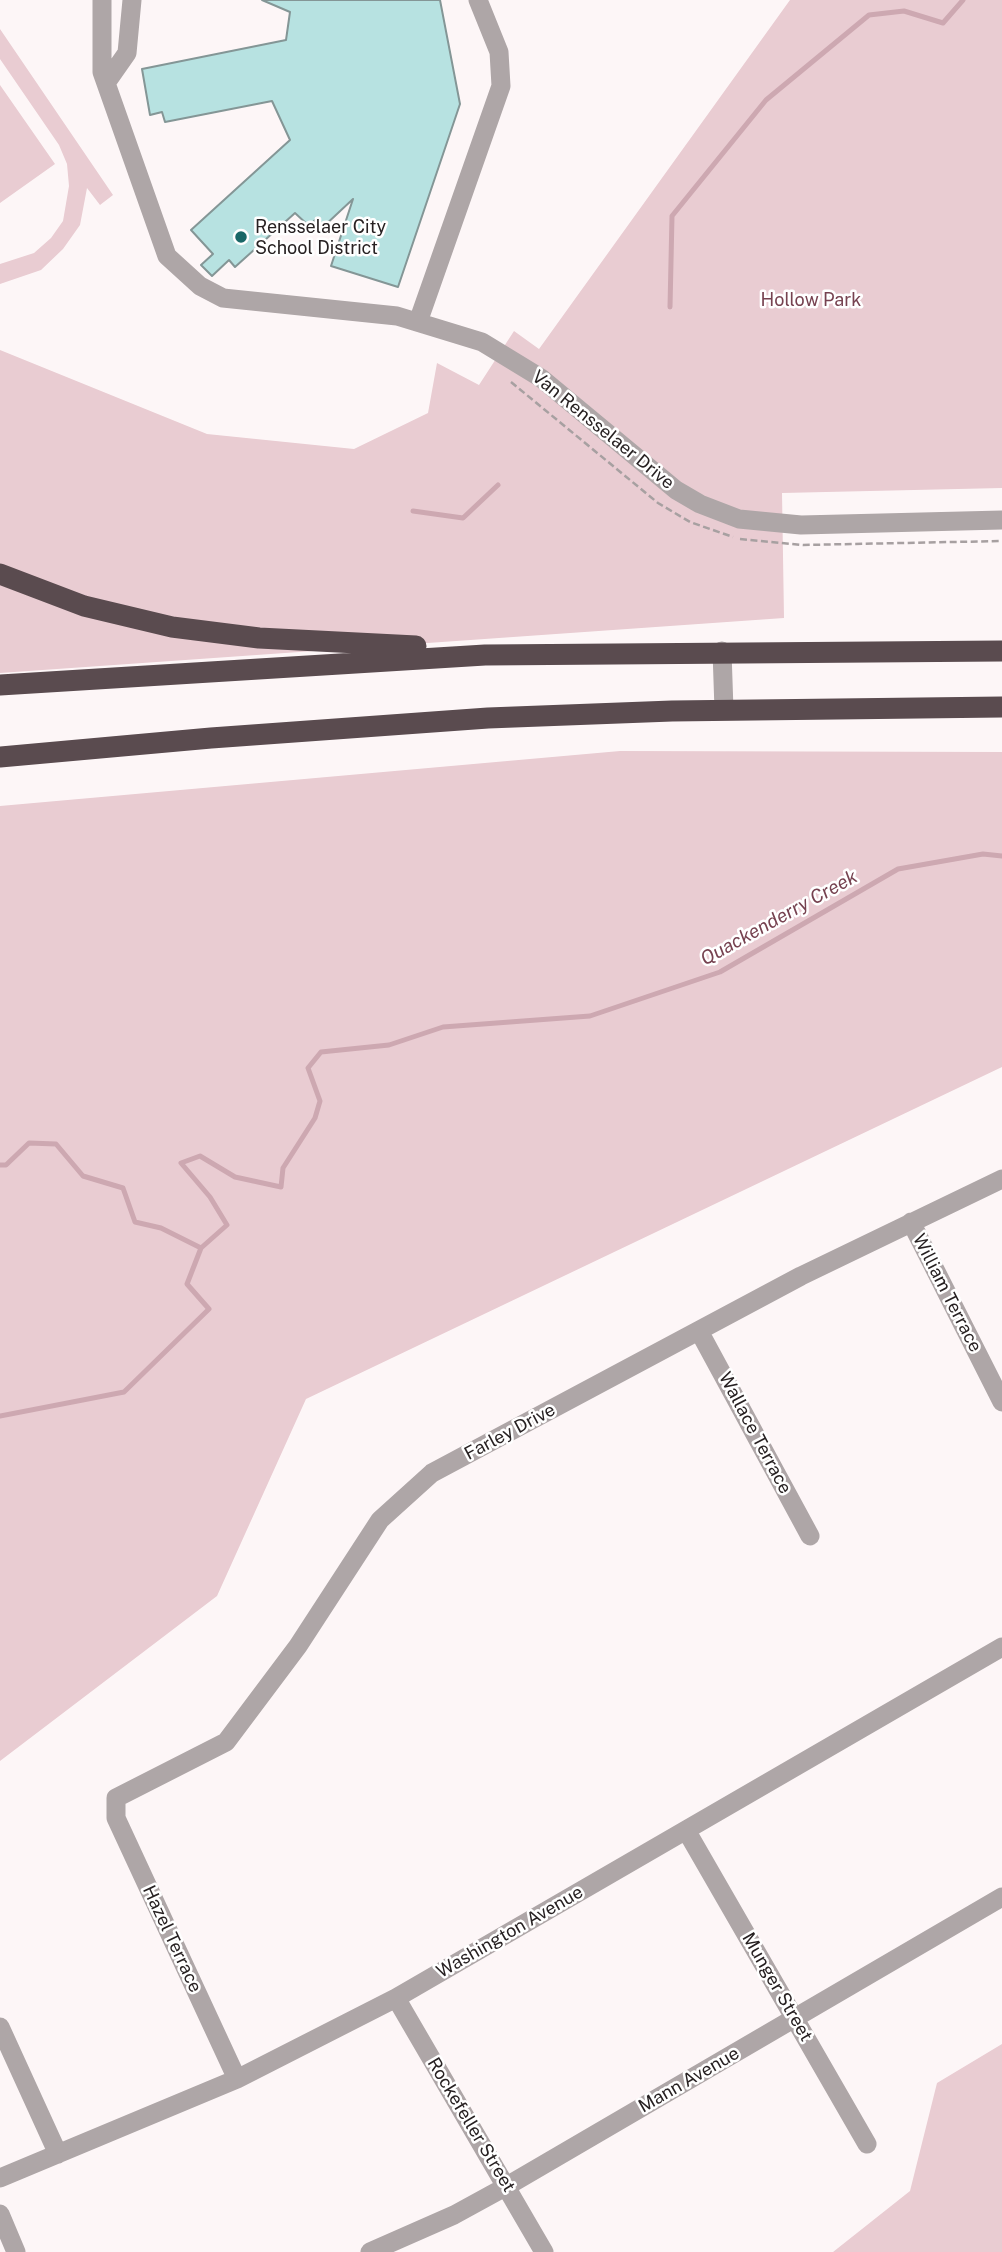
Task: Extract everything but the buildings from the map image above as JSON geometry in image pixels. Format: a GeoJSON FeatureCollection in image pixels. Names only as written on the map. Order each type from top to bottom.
{"type":"FeatureCollection","features":[{"type":"Feature","properties":{"kind":"highway"},"geometry":{"type":"LineString","coordinates":[[0,574],[118,616],[218,634],[558,653]]}},
{"type":"Feature","properties":{"kind":"highway"},"geometry":{"type":"LineString","coordinates":[[0,685],[302,664],[558,653],[1002,651]]}},
{"type":"Feature","properties":{"kind":"highway"},"geometry":{"type":"LineString","coordinates":[[0,757],[409,723],[724,710],[1002,707]]}},
{"type":"Feature","properties":{"kind":"street","name":"Van Rensselaer Drive"},"geometry":{"type":"LineString","coordinates":[[102,0],[101,47],[106,83],[167,256],[200,286],[223,298],[397,316],[467,337],[512,359],[553,388],[665,482],[726,515],[754,522],[785,524],[1002,520]]}},
{"type":"Feature","properties":{"kind":"street"},"geometry":{"type":"LineString","coordinates":[[106,83],[127,53],[132,0]]}},
{"type":"Feature","properties":{"kind":"street"},"geometry":{"type":"LineString","coordinates":[[418,322],[501,86],[499,52],[478,0]]}},
{"type":"Feature","properties":{"kind":"street"},"geometry":{"type":"LineString","coordinates":[[722,651],[724,710]]}},
{"type":"Feature","properties":{"kind":"street","name":"Farley Drive"},"geometry":{"type":"LineString","coordinates":[[116,1798],[226,1742],[298,1646],[380,1520],[432,1473],[699,1331],[911,1222],[1002,1179]]}},
{"type":"Feature","properties":{"kind":"street","name":"William Terrace"},"geometry":{"type":"LineString","coordinates":[[911,1222],[1002,1402]]}},
{"type":"Feature","properties":{"kind":"street","name":"Wallace Terrace"},"geometry":{"type":"LineString","coordinates":[[699,1331],[810,1536]]}},
{"type":"Feature","properties":{"kind":"street","name":"Washington Avenue"},"geometry":{"type":"LineString","coordinates":[[0,2178],[237,2079],[396,1998],[1002,1647]]}},
{"type":"Feature","properties":{"kind":"street","name":"Hazel Terrace"},"geometry":{"type":"LineString","coordinates":[[116,1798],[116,1818],[237,2079]]}},
{"type":"Feature","properties":{"kind":"street","name":"Munger Street"},"geometry":{"type":"LineString","coordinates":[[686,1830],[867,2144]]}},
{"type":"Feature","properties":{"kind":"street","name":"Mann Avenue"},"geometry":{"type":"LineString","coordinates":[[370,2252],[454,2215],[507,2186],[1002,1897]]}},
{"type":"Feature","properties":{"kind":"street","name":"Rockefeller Street"},"geometry":{"type":"LineString","coordinates":[[396,1998],[544,2252]]}},
{"type":"Feature","properties":{"kind":"street"},"geometry":{"type":"LineString","coordinates":[[0,2027],[58,2154]]}},
{"type":"Feature","properties":{"kind":"street"},"geometry":{"type":"LineString","coordinates":[[0,2214],[16,2252]]}},
{"type":"Feature","properties":{"kind":"green space","name":"Hollow Park"},"geometry":{"type":"Polygon","coordinates":[[[790,0],[1002,0],[1002,488],[782,493],[784,618],[0,673],[0,350],[207,434],[354,449],[428,413],[437,363],[479,385],[514,331],[539,349],[790,0]]]}},
{"type":"Feature","properties":{"kind":"green space"},"geometry":{"type":"Polygon","coordinates":[[[0,29],[113,195],[100,205],[87,188],[80,225],[63,249],[41,270],[0,284],[0,264],[34,253],[51,238],[63,221],[69,186],[67,164],[59,145],[0,59],[0,29]]]}},
{"type":"Feature","properties":{"kind":"green space"},"geometry":{"type":"Polygon","coordinates":[[[0,85],[55,164],[0,203],[0,85]]]}},
{"type":"Feature","properties":{"kind":"green space"},"geometry":{"type":"Polygon","coordinates":[[[620,751],[1002,752],[1002,1067],[306,1399],[217,1596],[0,1761],[0,806],[620,751]]]}},
{"type":"Feature","properties":{"kind":"green space"},"geometry":{"type":"Polygon","coordinates":[[[1002,2044],[1002,2252],[833,2252],[910,2191],[937,2083],[1002,2044]]]}},
{"type":"Feature","properties":{"kind":"waterway"},"geometry":{"type":"LineString","coordinates":[[670,307],[672,216],[766,100],[869,15],[904,11],[943,23],[963,0]]}},
{"type":"Feature","properties":{"kind":"waterway"},"geometry":{"type":"LineString","coordinates":[[413,511],[463,518],[498,485]]}},
{"type":"Feature","properties":{"kind":"waterway","name":"Quackenderry Creek"},"geometry":{"type":"LineString","coordinates":[[0,1165],[6,1165],[29,1143],[56,1144],[83,1176],[123,1188],[135,1222],[161,1228],[201,1248],[227,1225],[210,1197],[181,1163],[200,1156],[235,1177],[281,1187],[283,1168],[315,1118],[320,1101],[308,1068],[321,1052],[389,1045],[443,1027],[590,1016],[720,972],[898,869],[983,854],[1002,856]]}},
{"type":"Feature","properties":{"kind":"waterway"},"geometry":{"type":"LineString","coordinates":[[0,1416],[124,1392],[209,1309],[187,1284],[201,1248]]}},
{"type":"Feature","properties":{"kind":"place","name":"Rensselaer City School District"},"geometry":{"type":"Point","coordinates":[241,237]}}]}
